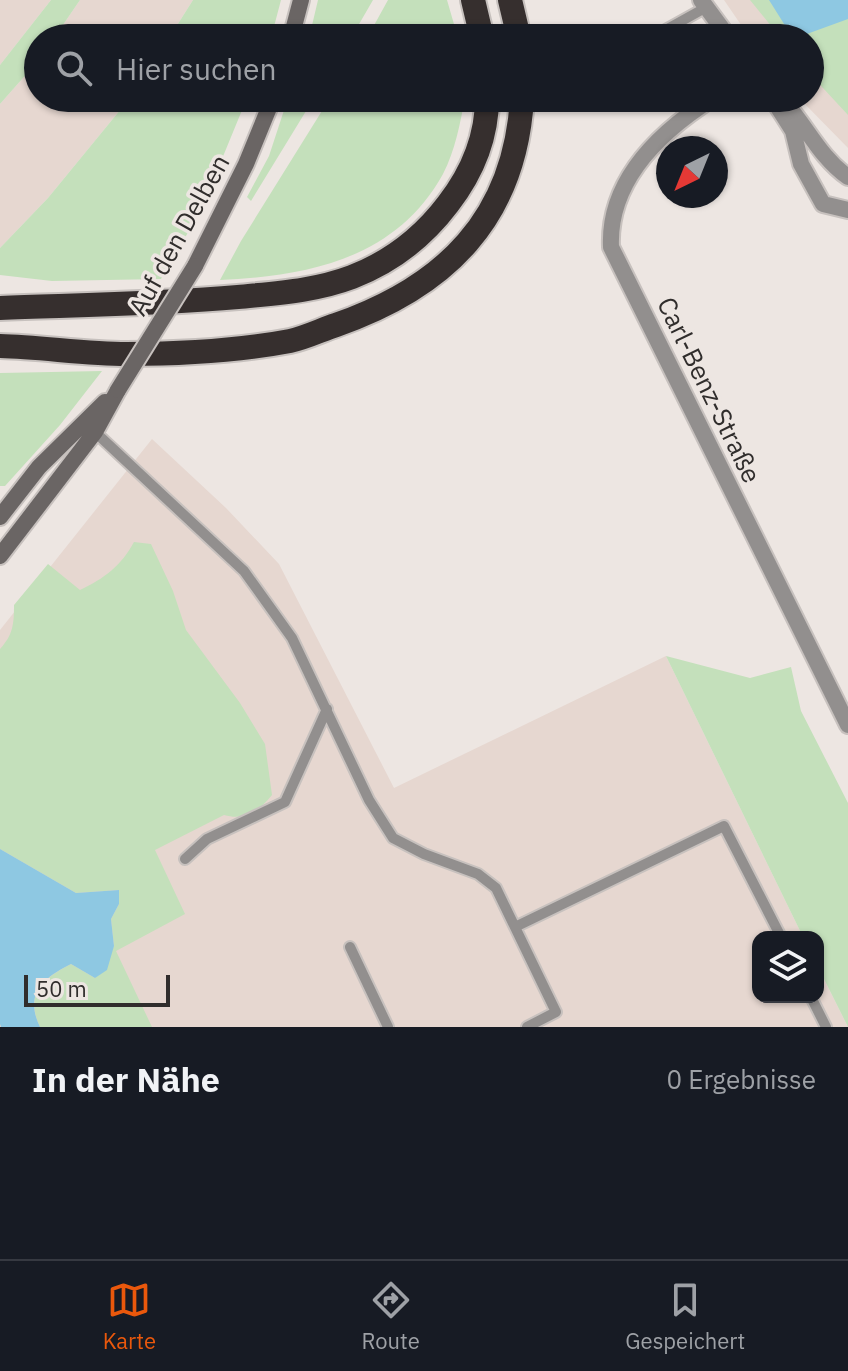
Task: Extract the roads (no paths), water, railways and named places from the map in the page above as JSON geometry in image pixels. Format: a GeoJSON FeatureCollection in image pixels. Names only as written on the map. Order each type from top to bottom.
{"type":"FeatureCollection","features":[{"type":"Feature","properties":{"kind":"highway"},"geometry":{"type":"LineString","coordinates":[[473,0],[479,24]]}},
{"type":"Feature","properties":{"kind":"highway"},"geometry":{"type":"LineString","coordinates":[[510,0],[516,24]]}},
{"type":"Feature","properties":{"kind":"highway"},"geometry":{"type":"LineString","coordinates":[[0,308],[159,304],[306,291],[352,277],[381,263],[430,228],[462,186],[483,137],[486,112]]}},
{"type":"Feature","properties":{"kind":"highway"},"geometry":{"type":"LineString","coordinates":[[0,346],[125,354],[222,350],[293,340],[377,309],[427,281],[455,258],[491,210],[516,147],[520,112]]}},
{"type":"Feature","properties":{"kind":"main road"},"geometry":{"type":"LineString","coordinates":[[295,24],[301,0]]}},
{"type":"Feature","properties":{"kind":"main road","name":"Auf den Delben"},"geometry":{"type":"LineString","coordinates":[[0,556],[95,432],[195,266],[246,164],[267,112]]}},
{"type":"Feature","properties":{"kind":"main road","name":"Auf den Delben"},"geometry":{"type":"LineString","coordinates":[[0,517],[39,467],[118,390]]}},
{"type":"Feature","properties":{"kind":"street"},"geometry":{"type":"LineString","coordinates":[[703,4],[718,24]]}},
{"type":"Feature","properties":{"kind":"street","name":"Carl-Benz-Straße"},"geometry":{"type":"LineString","coordinates":[[691,112],[655,143],[621,191],[612,216],[611,247],[848,725]]}},
{"type":"Feature","properties":{"kind":"street"},"geometry":{"type":"LineString","coordinates":[[781,112],[793,131],[801,164],[823,204],[848,210]]}},
{"type":"Feature","properties":{"kind":"street"},"geometry":{"type":"LineString","coordinates":[[792,112],[838,170],[848,177]]}},
{"type":"Feature","properties":{"kind":"lane"},"geometry":{"type":"LineString","coordinates":[[672,24],[703,4]]}},
{"type":"Feature","properties":{"kind":"lane"},"geometry":{"type":"LineString","coordinates":[[95,432],[244,571],[292,638],[369,800],[393,838],[424,854],[478,874],[496,888],[556,1012],[527,1027]]}},
{"type":"Feature","properties":{"kind":"lane"},"geometry":{"type":"LineString","coordinates":[[185,859],[207,839],[285,802],[327,709]]}},
{"type":"Feature","properties":{"kind":"lane"},"geometry":{"type":"LineString","coordinates":[[515,927],[724,826],[778,931]]}},
{"type":"Feature","properties":{"kind":"lane"},"geometry":{"type":"LineString","coordinates":[[350,947],[388,1027]]}},
{"type":"Feature","properties":{"kind":"lane"},"geometry":{"type":"LineString","coordinates":[[814,1003],[826,1027]]}},
{"type":"Feature","properties":{"kind":"water"},"geometry":{"type":"Polygon","coordinates":[[[769,0],[848,0],[848,19],[824,28],[824,24],[784,24],[769,0]]]}},
{"type":"Feature","properties":{"kind":"water"},"geometry":{"type":"Polygon","coordinates":[[[0,849],[76,893],[119,890],[119,904],[111,919],[114,946],[107,970],[95,978],[71,964],[52,975],[35,996],[34,1005],[40,1027],[1,1027],[0,1024],[0,849]]]}}]}
